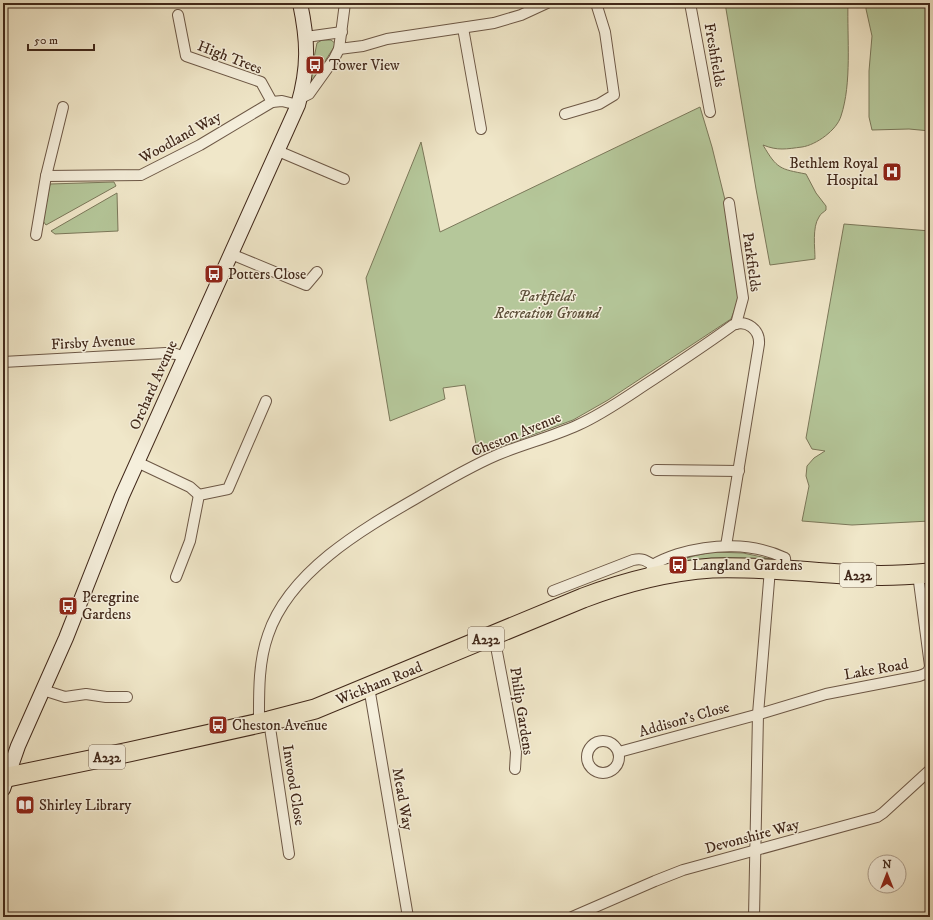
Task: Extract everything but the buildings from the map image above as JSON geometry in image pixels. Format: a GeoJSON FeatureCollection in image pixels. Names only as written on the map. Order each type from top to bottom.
{"type":"FeatureCollection","features":[{"type":"Feature","properties":{"kind":"highway","name":"Wickham Road"},"geometry":{"type":"LineString","coordinates":[[4,781],[40,770],[129,752],[315,709],[595,593],[652,571],[684,571],[712,568],[864,575],[924,574]]}},
{"type":"Feature","properties":{"kind":"street","name":"Orchard Avenue"},"geometry":{"type":"LineString","coordinates":[[4,781],[66,638],[116,510],[300,100],[307,65],[306,36],[300,3]]}},
{"type":"Feature","properties":{"kind":"street"},"geometry":{"type":"LineString","coordinates":[[272,102],[300,100],[309,94],[334,59],[339,49],[345,3]]}},
{"type":"Feature","properties":{"kind":"street"},"geometry":{"type":"LineString","coordinates":[[339,49],[363,46],[387,39],[463,28],[508,19],[547,3]]}},
{"type":"Feature","properties":{"kind":"street"},"geometry":{"type":"LineString","coordinates":[[565,114],[599,104],[614,95],[606,32],[596,3]]}},
{"type":"Feature","properties":{"kind":"street","name":"Freshfields"},"geometry":{"type":"LineString","coordinates":[[690,3],[710,112]]}},
{"type":"Feature","properties":{"kind":"street","name":"High Trees"},"geometry":{"type":"LineString","coordinates":[[178,15],[186,56],[261,82],[272,102]]}},
{"type":"Feature","properties":{"kind":"street"},"geometry":{"type":"LineString","coordinates":[[463,28],[481,129]]}},
{"type":"Feature","properties":{"kind":"street"},"geometry":{"type":"LineString","coordinates":[[306,36],[342,32]]}},
{"type":"Feature","properties":{"kind":"street","name":"Woodland Way"},"geometry":{"type":"LineString","coordinates":[[46,176],[141,175],[200,145],[272,102]]}},
{"type":"Feature","properties":{"kind":"street"},"geometry":{"type":"LineString","coordinates":[[36,236],[46,176],[63,107]]}},
{"type":"Feature","properties":{"kind":"street"},"geometry":{"type":"LineString","coordinates":[[278,151],[344,179]]}},
{"type":"Feature","properties":{"kind":"street","name":"Parkfields"},"geometry":{"type":"LineString","coordinates":[[729,203],[743,298],[736,324]]}},
{"type":"Feature","properties":{"kind":"street"},"geometry":{"type":"LineString","coordinates":[[231,254],[306,285],[317,272]]}},
{"type":"Feature","properties":{"kind":"street"},"geometry":{"type":"LineString","coordinates":[[726,546],[760,341],[759,336],[752,327],[745,324],[736,324]]}},
{"type":"Feature","properties":{"kind":"street","name":"Cheston Avenue"},"geometry":{"type":"LineString","coordinates":[[264,722],[261,666],[268,635],[274,620],[293,591],[312,570],[331,553],[379,519],[478,464],[577,426],[602,412],[736,324]]}},
{"type":"Feature","properties":{"kind":"street","name":"Firsby Avenue"},"geometry":{"type":"LineString","coordinates":[[3,362],[166,353],[184,357]]}},
{"type":"Feature","properties":{"kind":"street"},"geometry":{"type":"LineString","coordinates":[[199,495],[228,489],[266,401]]}},
{"type":"Feature","properties":{"kind":"street"},"geometry":{"type":"LineString","coordinates":[[137,462],[190,487],[199,495]]}},
{"type":"Feature","properties":{"kind":"street"},"geometry":{"type":"LineString","coordinates":[[656,470],[739,471]]}},
{"type":"Feature","properties":{"kind":"street"},"geometry":{"type":"LineString","coordinates":[[176,577],[190,541],[199,495]]}},
{"type":"Feature","properties":{"kind":"street","name":"Wickham Road"},"geometry":{"type":"LineString","coordinates":[[553,591],[633,560],[645,560],[652,571],[670,556],[703,548],[726,546],[773,552],[785,558],[778,570]]}},
{"type":"Feature","properties":{"kind":"street"},"geometry":{"type":"LineString","coordinates":[[754,917],[758,714],[778,570]]}},
{"type":"Feature","properties":{"kind":"street","name":"Lake Road"},"geometry":{"type":"LineString","coordinates":[[758,714],[826,694],[919,676],[928,672],[929,661],[924,574]]}},
{"type":"Feature","properties":{"kind":"street","name":"Philip Gardens"},"geometry":{"type":"LineString","coordinates":[[494,636],[516,752],[515,768]]}},
{"type":"Feature","properties":{"kind":"street","name":"Mead Way"},"geometry":{"type":"LineString","coordinates":[[369,687],[408,917]]}},
{"type":"Feature","properties":{"kind":"street"},"geometry":{"type":"LineString","coordinates":[[43,690],[65,697],[86,694],[106,697],[127,697]]}},
{"type":"Feature","properties":{"kind":"street","name":"Addison's Close"},"geometry":{"type":"LineString","coordinates":[[619,752],[758,714]]}},
{"type":"Feature","properties":{"kind":"street","name":"Inwood Close"},"geometry":{"type":"LineString","coordinates":[[264,722],[289,854]]}},
{"type":"Feature","properties":{"kind":"street"},"geometry":{"type":"LineString","coordinates":[[18,746],[21,756],[25,761],[30,766],[40,770]]}},
{"type":"Feature","properties":{"kind":"street","name":"Devonshire Way"},"geometry":{"type":"LineString","coordinates":[[572,917],[669,875],[877,817],[886,811],[930,770]]}},
{"type":"Feature","properties":{"kind":"green space"},"geometry":{"type":"Polygon","coordinates":[[[725,3],[848,3],[847,89],[839,121],[825,136],[808,146],[782,149],[763,145],[772,159],[780,167],[790,171],[806,174],[816,193],[826,206],[826,210],[821,214],[815,226],[815,259],[770,265],[725,3]]]}},
{"type":"Feature","properties":{"kind":"green space"},"geometry":{"type":"Polygon","coordinates":[[[866,3],[930,3],[930,131],[909,129],[872,130],[869,117],[869,71],[872,36],[866,3]]]}},
{"type":"Feature","properties":{"kind":"green space"},"geometry":{"type":"Polygon","coordinates":[[[322,40],[331,40],[336,44],[312,81],[309,83],[317,43],[322,40]]]}},
{"type":"Feature","properties":{"kind":"green space","name":"Parkfields Recreation Ground"},"geometry":{"type":"Polygon","coordinates":[[[700,107],[712,147],[726,204],[739,298],[731,319],[608,400],[573,420],[478,455],[465,385],[443,388],[445,399],[390,421],[366,278],[421,142],[440,232],[700,107]]]}},
{"type":"Feature","properties":{"kind":"green space"},"geometry":{"type":"Polygon","coordinates":[[[114,182],[116,186],[46,225],[43,221],[50,184],[114,182]]]}},
{"type":"Feature","properties":{"kind":"green space"},"geometry":{"type":"Polygon","coordinates":[[[117,193],[118,231],[55,234],[51,231],[117,193]]]}},
{"type":"Feature","properties":{"kind":"green space"},"geometry":{"type":"Polygon","coordinates":[[[844,224],[930,231],[930,521],[852,525],[802,521],[809,486],[806,476],[807,466],[814,458],[825,451],[812,449],[806,438],[844,224]]]}},
{"type":"Feature","properties":{"kind":"green space"},"geometry":{"type":"Polygon","coordinates":[[[713,552],[743,553],[776,560],[672,563],[693,556],[713,552]]]}},
{"type":"Feature","properties":{"kind":"place","name":"Tower View"},"geometry":{"type":"Point","coordinates":[315,65]}},
{"type":"Feature","properties":{"kind":"place","name":"Bethlem Royal Hospital"},"geometry":{"type":"Point","coordinates":[892,172]}},
{"type":"Feature","properties":{"kind":"place","name":"Potters Close"},"geometry":{"type":"Point","coordinates":[214,274]}},
{"type":"Feature","properties":{"kind":"place","name":"Langland Gardens"},"geometry":{"type":"Point","coordinates":[678,565]}},
{"type":"Feature","properties":{"kind":"place","name":"Peregrine Gardens"},"geometry":{"type":"Point","coordinates":[68,606]}},
{"type":"Feature","properties":{"kind":"place","name":"Cheston Avenue"},"geometry":{"type":"Point","coordinates":[218,725]}},
{"type":"Feature","properties":{"kind":"place","name":"Shirley Library"},"geometry":{"type":"Point","coordinates":[25,805]}}]}
